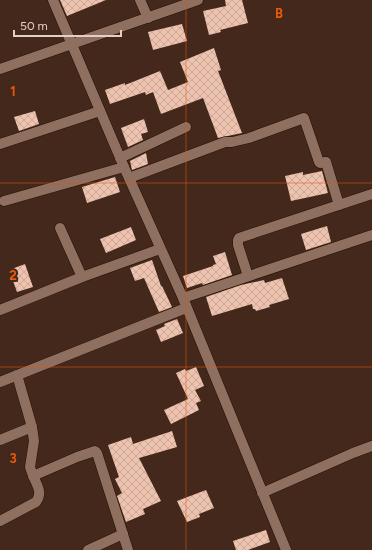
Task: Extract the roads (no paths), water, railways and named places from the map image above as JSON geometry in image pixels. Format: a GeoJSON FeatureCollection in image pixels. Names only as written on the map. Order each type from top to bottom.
{"type":"FeatureCollection","features":[{"type":"Feature","properties":{"kind":"street"},"geometry":{"type":"LineString","coordinates":[[53,0],[128,178],[185,303],[286,550]]}},
{"type":"Feature","properties":{"kind":"street"},"geometry":{"type":"LineString","coordinates":[[140,0],[148,18]]}},
{"type":"Feature","properties":{"kind":"street"},"geometry":{"type":"LineString","coordinates":[[0,69],[198,0]]}},
{"type":"Feature","properties":{"kind":"street"},"geometry":{"type":"LineString","coordinates":[[0,144],[100,111]]}},
{"type":"Feature","properties":{"kind":"street"},"geometry":{"type":"LineString","coordinates":[[128,178],[225,142],[249,138],[304,118],[319,162],[326,162],[339,205]]}},
{"type":"Feature","properties":{"kind":"street"},"geometry":{"type":"LineString","coordinates":[[4,201],[122,162],[186,128]]}},
{"type":"Feature","properties":{"kind":"street"},"geometry":{"type":"LineString","coordinates":[[248,276],[238,244],[239,238],[372,194]]}},
{"type":"Feature","properties":{"kind":"street"},"geometry":{"type":"LineString","coordinates":[[60,228],[82,277]]}},
{"type":"Feature","properties":{"kind":"street"},"geometry":{"type":"LineString","coordinates":[[0,382],[248,276],[372,235]]}},
{"type":"Feature","properties":{"kind":"street"},"geometry":{"type":"LineString","coordinates":[[0,310],[82,277],[160,249]]}},
{"type":"Feature","properties":{"kind":"street"},"geometry":{"type":"LineString","coordinates":[[0,521],[36,502],[39,499],[40,493],[30,467],[34,441],[32,427],[17,375]]}},
{"type":"Feature","properties":{"kind":"street"},"geometry":{"type":"LineString","coordinates":[[0,440],[32,427]]}},
{"type":"Feature","properties":{"kind":"street"},"geometry":{"type":"LineString","coordinates":[[262,494],[344,456],[372,446]]}},
{"type":"Feature","properties":{"kind":"street"},"geometry":{"type":"LineString","coordinates":[[33,476],[91,451],[96,452],[128,550]]}},
{"type":"Feature","properties":{"kind":"street"},"geometry":{"type":"LineString","coordinates":[[88,550],[123,534]]}}]}
